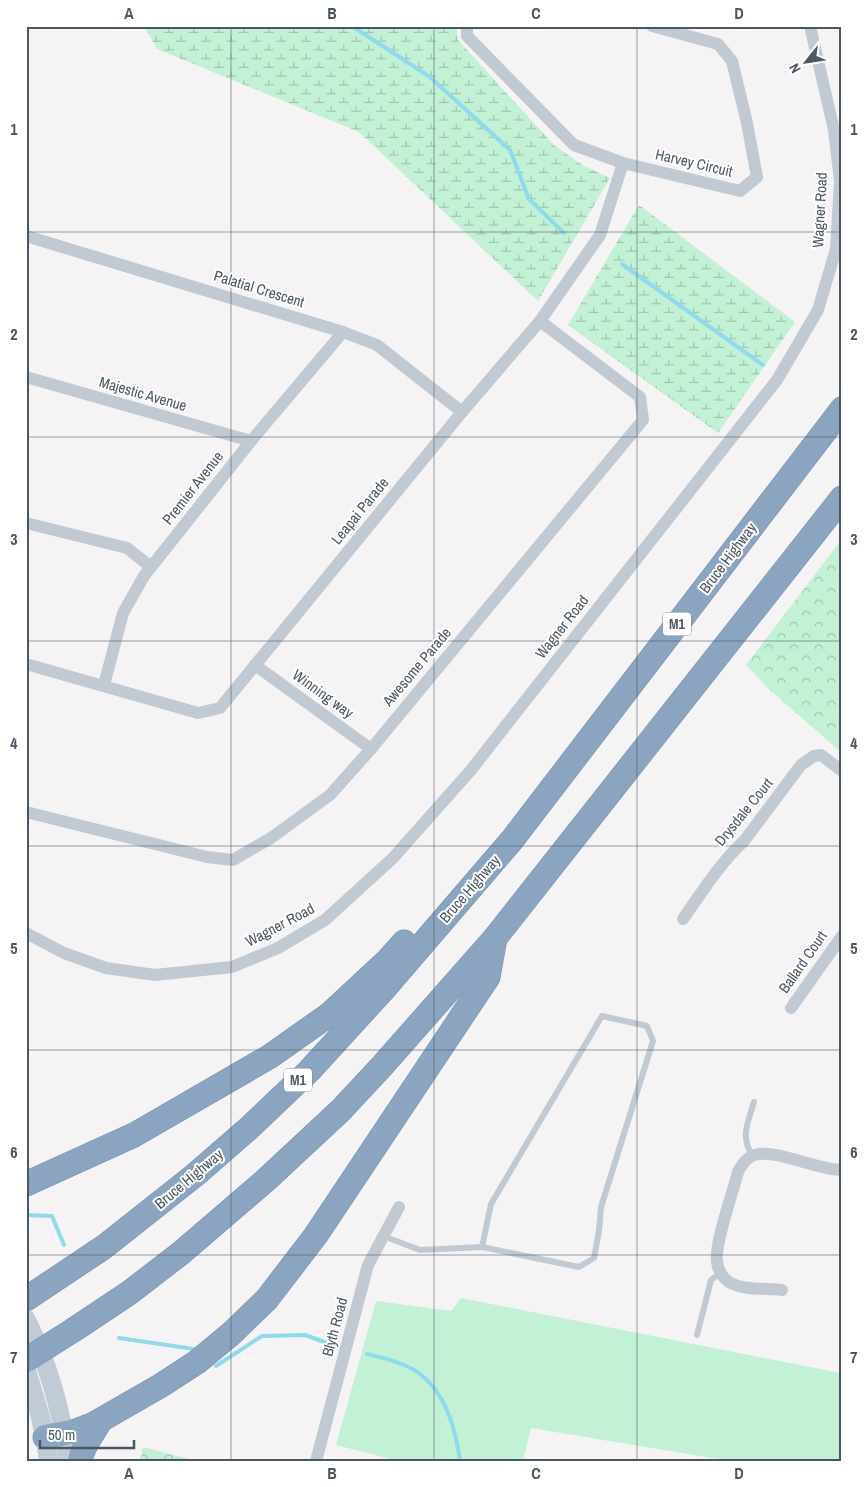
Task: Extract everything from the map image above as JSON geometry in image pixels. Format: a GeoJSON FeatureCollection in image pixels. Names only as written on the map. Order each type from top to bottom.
{"type":"FeatureCollection","features":[{"type":"Feature","properties":{"kind":"highway","name":"Bruce Highway"},"geometry":{"type":"LineString","coordinates":[[26,1299],[104,1247],[208,1164],[275,1103],[383,990],[512,840],[842,409]]}},
{"type":"Feature","properties":{"kind":"highway"},"geometry":{"type":"LineString","coordinates":[[26,1360],[128,1293],[181,1253],[341,1110],[495,938],[842,498]]}},
{"type":"Feature","properties":{"kind":"highway"},"geometry":{"type":"LineString","coordinates":[[26,1184],[134,1135],[269,1057],[308,1030],[330,1014],[386,962],[478,866],[512,840]]}},
{"type":"Feature","properties":{"kind":"highway"},"geometry":{"type":"LineString","coordinates":[[55,1435],[84,1428],[100,1421],[197,1362],[249,1317],[278,1286],[316,1235],[488,977],[495,938]]}},
{"type":"Feature","properties":{"kind":"highway"},"geometry":{"type":"LineString","coordinates":[[80,1461],[83,1448],[100,1421]]}},
{"type":"Feature","properties":{"kind":"main road"},"geometry":{"type":"LineString","coordinates":[[26,1319],[49,1375],[55,1435],[49,1461]]}},
{"type":"Feature","properties":{"kind":"main road"},"geometry":{"type":"LineString","coordinates":[[26,1370],[68,1461]]}},
{"type":"Feature","properties":{"kind":"street","name":"Harvey Circuit"},"geometry":{"type":"LineString","coordinates":[[467,26],[467,36],[574,145],[623,163],[740,191],[757,177],[747,123],[732,61],[718,44],[652,26]]}},
{"type":"Feature","properties":{"kind":"street","name":"Wagner Road"},"geometry":{"type":"LineString","coordinates":[[26,933],[64,952],[106,968],[155,975],[232,967],[278,948],[325,920],[393,858],[471,770],[777,380],[818,310],[836,249],[840,181],[834,130],[810,26]]}},
{"type":"Feature","properties":{"kind":"street","name":"Leapai Parade"},"geometry":{"type":"LineString","coordinates":[[26,664],[198,713],[220,708],[462,412],[540,321],[600,235],[623,163]]}},
{"type":"Feature","properties":{"kind":"street","name":"Palatial Crescent"},"geometry":{"type":"LineString","coordinates":[[26,236],[343,332],[377,345],[462,412]]}},
{"type":"Feature","properties":{"kind":"street","name":"Awesome Parade"},"geometry":{"type":"LineString","coordinates":[[26,812],[207,857],[233,860],[271,838],[330,795],[371,749],[643,420],[640,398],[540,321]]}},
{"type":"Feature","properties":{"kind":"street","name":"Premier Avenue"},"geometry":{"type":"LineString","coordinates":[[104,685],[122,613],[144,576],[251,442],[343,332]]}},
{"type":"Feature","properties":{"kind":"street","name":"Majestic Avenue"},"geometry":{"type":"LineString","coordinates":[[26,377],[251,442]]}},
{"type":"Feature","properties":{"kind":"street"},"geometry":{"type":"LineString","coordinates":[[26,523],[127,548],[151,567]]}},
{"type":"Feature","properties":{"kind":"street","name":"Winning way"},"geometry":{"type":"LineString","coordinates":[[255,665],[371,749]]}},
{"type":"Feature","properties":{"kind":"street","name":"Drysdale Court"},"geometry":{"type":"LineString","coordinates":[[683,919],[713,875],[744,841],[802,765],[814,756],[821,755],[842,771]]}},
{"type":"Feature","properties":{"kind":"street","name":"Ballard Court"},"geometry":{"type":"LineString","coordinates":[[790,1008],[842,936]]}},
{"type":"Feature","properties":{"kind":"street"},"geometry":{"type":"LineString","coordinates":[[782,1290],[740,1286],[729,1282],[720,1273],[716,1262],[720,1237],[738,1172],[743,1162],[752,1156],[762,1153],[820,1167],[842,1170]]}},
{"type":"Feature","properties":{"kind":"street","name":"Blyth Road"},"geometry":{"type":"LineString","coordinates":[[316,1461],[368,1265],[399,1207]]}},
{"type":"Feature","properties":{"kind":"lane"},"geometry":{"type":"LineString","coordinates":[[383,1236],[420,1250],[482,1247],[579,1267],[594,1258],[601,1207],[654,1041],[647,1026],[602,1016],[491,1204],[482,1247]]}},
{"type":"Feature","properties":{"kind":"lane"},"geometry":{"type":"LineString","coordinates":[[752,1156],[744,1135],[754,1102]]}},
{"type":"Feature","properties":{"kind":"lane"},"geometry":{"type":"LineString","coordinates":[[698,1335],[711,1280],[720,1273]]}},
{"type":"Feature","properties":{"kind":"green space"},"geometry":{"type":"Polygon","coordinates":[[[144,26],[456,26],[458,40],[554,145],[584,166],[610,178],[538,301],[359,132],[157,49],[144,26]]]}},
{"type":"Feature","properties":{"kind":"green space"},"geometry":{"type":"Polygon","coordinates":[[[639,205],[795,322],[718,433],[568,325],[639,205]]]}},
{"type":"Feature","properties":{"kind":"green space"},"geometry":{"type":"Polygon","coordinates":[[[842,539],[842,753],[770,690],[746,665],[842,539]]]}},
{"type":"Feature","properties":{"kind":"green space"},"geometry":{"type":"Polygon","coordinates":[[[461,1298],[840,1373],[842,1369],[842,1461],[730,1461],[531,1428],[523,1461],[399,1461],[336,1445],[376,1301],[451,1311],[461,1298]]]}},
{"type":"Feature","properties":{"kind":"green space"},"geometry":{"type":"Polygon","coordinates":[[[143,1447],[197,1461],[140,1461],[143,1447]]]}},
{"type":"Feature","properties":{"kind":"waterway"},"geometry":{"type":"LineString","coordinates":[[352,26],[430,77],[510,150],[529,199],[564,233]]}},
{"type":"Feature","properties":{"kind":"waterway"},"geometry":{"type":"LineString","coordinates":[[622,264],[763,365]]}},
{"type":"Feature","properties":{"kind":"waterway"},"geometry":{"type":"LineString","coordinates":[[26,1215],[52,1216],[64,1245]]}},
{"type":"Feature","properties":{"kind":"waterway"},"geometry":{"type":"LineString","coordinates":[[216,1366],[262,1336],[305,1335],[336,1346]]}},
{"type":"Feature","properties":{"kind":"waterway"},"geometry":{"type":"LineString","coordinates":[[119,1338],[194,1349]]}},
{"type":"Feature","properties":{"kind":"waterway"},"geometry":{"type":"LineString","coordinates":[[367,1354],[404,1365],[428,1381],[437,1392],[450,1418],[460,1461]]}}]}
